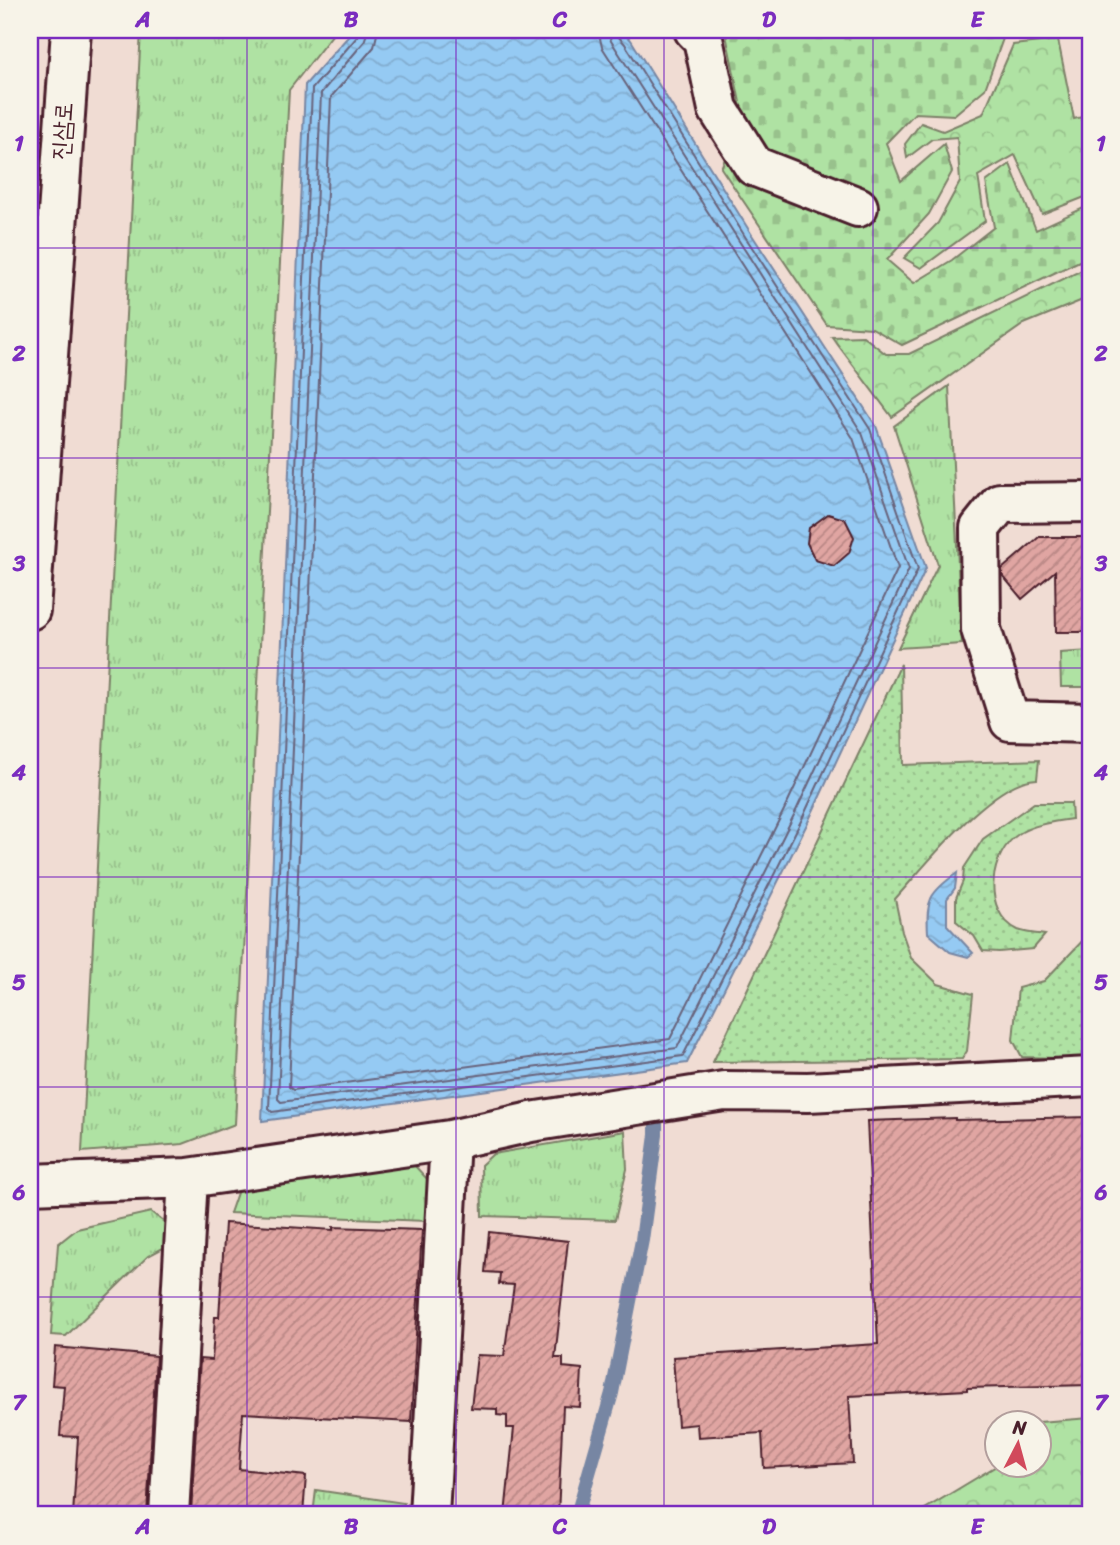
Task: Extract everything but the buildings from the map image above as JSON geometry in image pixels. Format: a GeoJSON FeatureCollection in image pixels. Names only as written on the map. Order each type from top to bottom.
{"type":"FeatureCollection","features":[{"type":"Feature","properties":{"kind":"street","name":"진삼로"},"geometry":{"type":"LineString","coordinates":[[30,610],[71,30]]}},
{"type":"Feature","properties":{"kind":"street"},"geometry":{"type":"LineString","coordinates":[[694,30],[703,39],[718,109],[754,166],[858,208]]}},
{"type":"Feature","properties":{"kind":"street"},"geometry":{"type":"LineString","coordinates":[[1090,502],[1000,503],[980,528],[981,629],[1010,721],[1090,723]]}},
{"type":"Feature","properties":{"kind":"street"},"geometry":{"type":"LineString","coordinates":[[30,1184],[188,1178],[450,1140],[531,1122],[724,1091],[807,1092],[1090,1077]]}},
{"type":"Feature","properties":{"kind":"street"},"geometry":{"type":"LineString","coordinates":[[429,1515],[450,1140]]}},
{"type":"Feature","properties":{"kind":"street"},"geometry":{"type":"LineString","coordinates":[[169,1515],[188,1178]]}},
{"type":"Feature","properties":{"kind":"green space"},"geometry":{"type":"Polygon","coordinates":[[[141,30],[336,30],[289,90],[235,1124],[183,1144],[82,1152],[141,30]]]}},
{"type":"Feature","properties":{"kind":"green space"},"geometry":{"type":"Polygon","coordinates":[[[725,30],[1006,30],[985,89],[954,115],[915,113],[886,143],[901,181],[944,144],[952,172],[929,214],[887,260],[914,283],[952,260],[994,227],[986,182],[1010,164],[1036,230],[1090,205],[1090,256],[902,345],[872,328],[827,325],[721,168],[743,117],[725,30]]]}},
{"type":"Feature","properties":{"kind":"green space"},"geometry":{"type":"Polygon","coordinates":[[[1058,40],[1074,119],[1090,115],[1090,195],[1042,214],[1015,155],[978,176],[985,221],[921,268],[904,258],[938,223],[960,182],[957,137],[932,139],[907,158],[905,144],[921,123],[943,131],[983,114],[1013,45],[1058,40]]]}},
{"type":"Feature","properties":{"kind":"green space"},"geometry":{"type":"Polygon","coordinates":[[[1090,266],[1090,297],[1024,324],[892,417],[832,337],[863,336],[886,354],[909,354],[1090,266]]]}},
{"type":"Feature","properties":{"kind":"green space"},"geometry":{"type":"Polygon","coordinates":[[[949,386],[962,644],[898,648],[938,565],[894,426],[949,386]]]}},
{"type":"Feature","properties":{"kind":"green space"},"geometry":{"type":"Polygon","coordinates":[[[1090,651],[1090,687],[1061,687],[1060,653],[1090,651]]]}},
{"type":"Feature","properties":{"kind":"green space"},"geometry":{"type":"Polygon","coordinates":[[[901,664],[903,765],[1039,760],[1037,779],[1019,783],[980,809],[941,847],[895,899],[911,958],[938,984],[973,994],[967,1051],[962,1059],[713,1062],[901,664]]]}},
{"type":"Feature","properties":{"kind":"green space"},"geometry":{"type":"Polygon","coordinates":[[[1034,803],[1071,803],[1072,819],[1032,827],[1009,842],[996,867],[994,896],[998,910],[1006,921],[1018,930],[1045,935],[1033,949],[983,951],[974,936],[956,921],[956,898],[963,881],[964,868],[983,839],[1034,803]]]}},
{"type":"Feature","properties":{"kind":"green space"},"geometry":{"type":"Polygon","coordinates":[[[1090,933],[1090,1059],[1022,1057],[1013,1040],[1018,988],[1044,981],[1090,933]]]}},
{"type":"Feature","properties":{"kind":"green space"},"geometry":{"type":"Polygon","coordinates":[[[625,1131],[627,1169],[615,1220],[482,1216],[481,1165],[493,1154],[625,1131]]]}},
{"type":"Feature","properties":{"kind":"green space"},"geometry":{"type":"Polygon","coordinates":[[[414,1165],[430,1182],[426,1221],[230,1213],[238,1190],[414,1165]]]}},
{"type":"Feature","properties":{"kind":"green space"},"geometry":{"type":"Polygon","coordinates":[[[151,1212],[169,1226],[165,1247],[148,1256],[66,1336],[51,1335],[58,1244],[77,1229],[151,1212]]]}},
{"type":"Feature","properties":{"kind":"green space"},"geometry":{"type":"Polygon","coordinates":[[[1090,1418],[1090,1515],[915,1515],[984,1473],[984,1478],[1054,1478],[1054,1421],[1090,1418]]]}},
{"type":"Feature","properties":{"kind":"green space"},"geometry":{"type":"Polygon","coordinates":[[[316,1490],[404,1503],[403,1515],[313,1515],[316,1490]]]}},
{"type":"Feature","properties":{"kind":"water"},"geometry":{"type":"Polygon","coordinates":[[[354,30],[622,30],[631,40],[752,235],[876,426],[926,568],[808,822],[687,1063],[262,1121],[305,85],[354,30]]]}},
{"type":"Feature","properties":{"kind":"water"},"geometry":{"type":"Polygon","coordinates":[[[957,873],[955,888],[947,899],[947,925],[973,953],[968,957],[950,952],[928,933],[931,898],[940,886],[957,873]]]}},
{"type":"Feature","properties":{"kind":"waterway"},"geometry":{"type":"LineString","coordinates":[[577,1515],[612,1393],[642,1240],[656,1117]]}}]}
